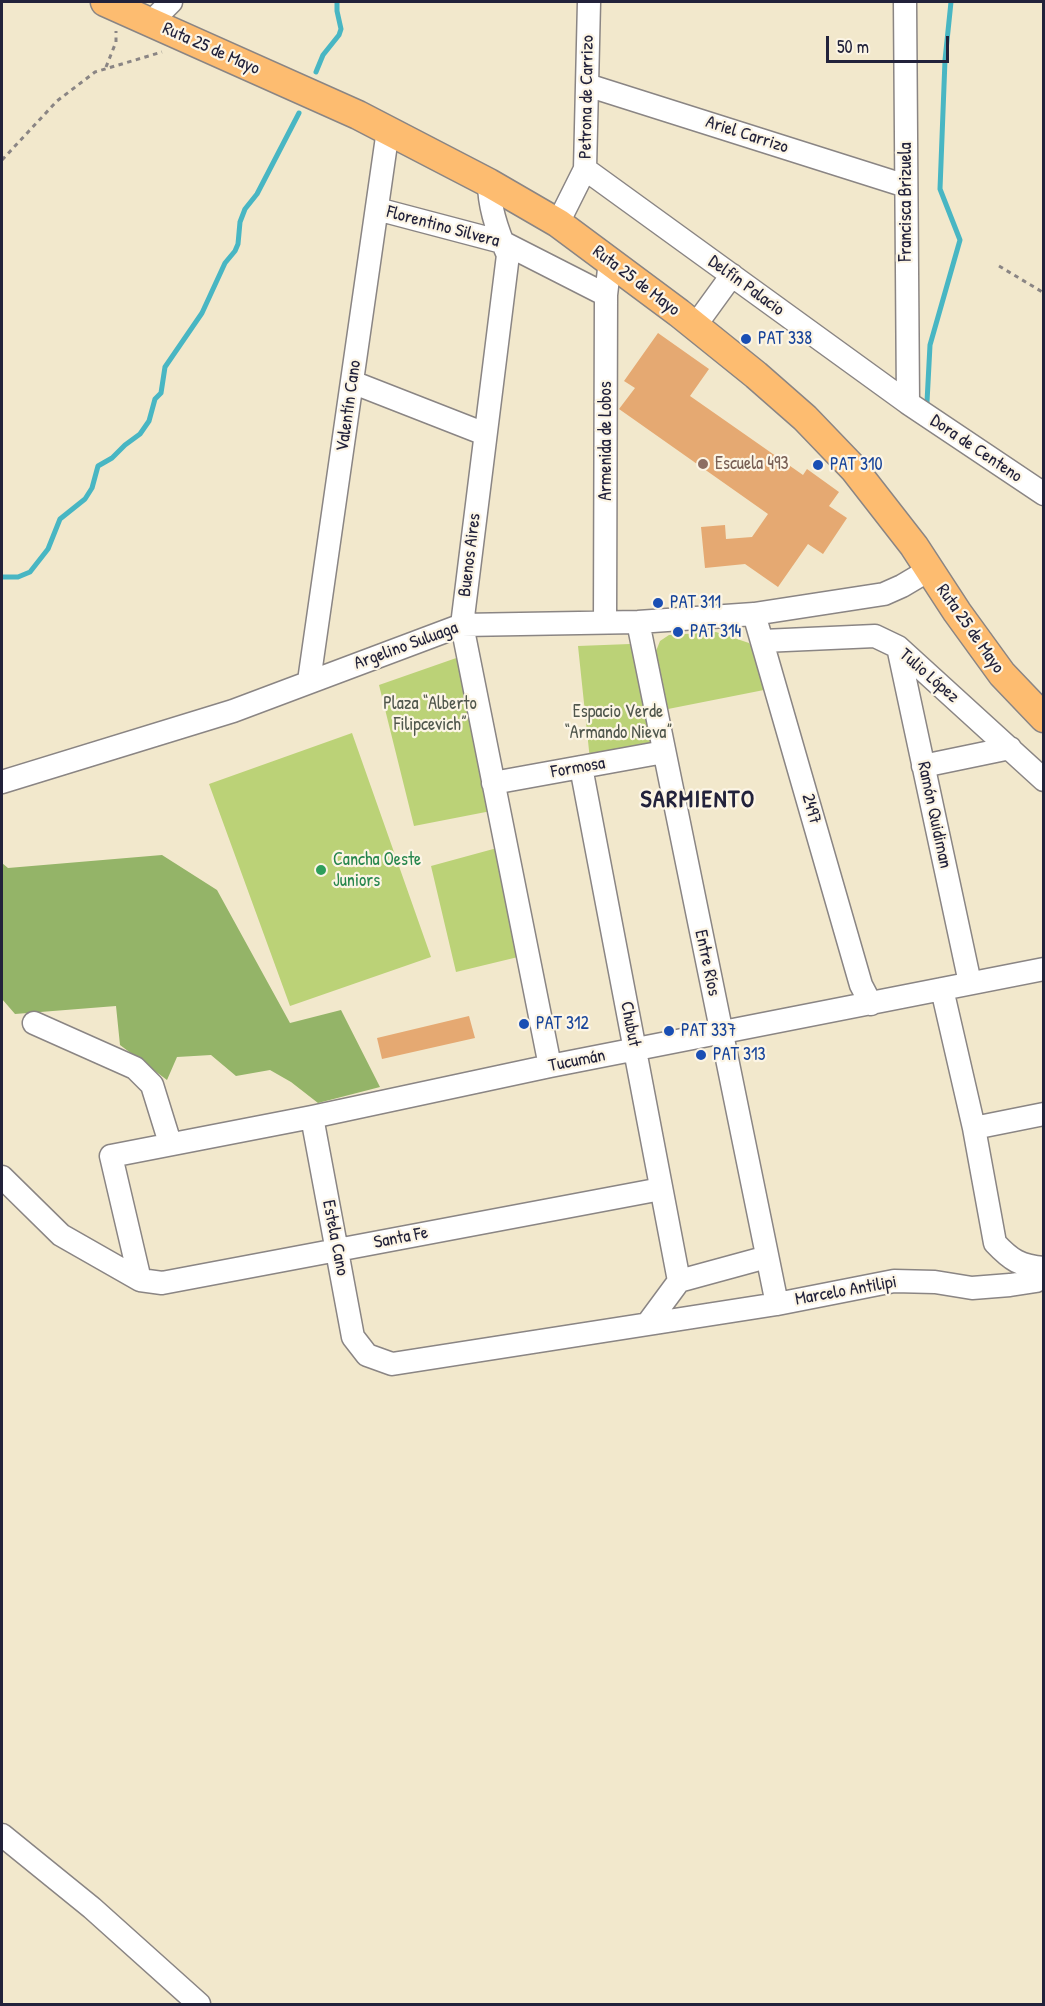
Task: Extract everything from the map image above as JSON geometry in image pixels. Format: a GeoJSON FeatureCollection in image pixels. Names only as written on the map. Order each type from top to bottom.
{"type":"FeatureCollection","features":[{"type":"Feature","properties":{"kind":"main road","name":"Ruta 25 de Mayo"},"geometry":{"type":"LineString","coordinates":[[109,3],[388,130],[489,183],[558,223],[610,261],[695,326],[805,418],[854,469],[914,546],[957,612],[1002,674],[1044,718]]}},
{"type":"Feature","properties":{"kind":"street"},"geometry":{"type":"LineString","coordinates":[[163,28],[171,2]]}},
{"type":"Feature","properties":{"kind":"street","name":"Petrona de Carrizo"},"geometry":{"type":"LineString","coordinates":[[558,223],[585,169],[589,2]]}},
{"type":"Feature","properties":{"kind":"street","name":"Francisca Brizuela"},"geometry":{"type":"LineString","coordinates":[[905,2],[908,403]]}},
{"type":"Feature","properties":{"kind":"street","name":"Ariel Carrizo"},"geometry":{"type":"LineString","coordinates":[[587,85],[906,186]]}},
{"type":"Feature","properties":{"kind":"street","name":"Valentín Cano"},"geometry":{"type":"LineString","coordinates":[[309,681],[388,130]]}},
{"type":"Feature","properties":{"kind":"street","name":"Delfín Palacio"},"geometry":{"type":"LineString","coordinates":[[585,169],[908,403]]}},
{"type":"Feature","properties":{"kind":"street","name":"Buenos Aires"},"geometry":{"type":"LineString","coordinates":[[489,183],[489,197],[508,255],[462,625],[550,1066]]}},
{"type":"Feature","properties":{"kind":"street","name":"Florentino Silvera"},"geometry":{"type":"LineString","coordinates":[[377,209],[502,242],[606,295]]}},
{"type":"Feature","properties":{"kind":"street","name":"Armenida de Lobos"},"geometry":{"type":"LineString","coordinates":[[605,622],[606,295],[610,261]]}},
{"type":"Feature","properties":{"kind":"street"},"geometry":{"type":"LineString","coordinates":[[695,326],[732,275]]}},
{"type":"Feature","properties":{"kind":"street"},"geometry":{"type":"LineString","coordinates":[[352,382],[484,434]]}},
{"type":"Feature","properties":{"kind":"street","name":"Dora de Centeno"},"geometry":{"type":"LineString","coordinates":[[908,403],[1044,494]]}},
{"type":"Feature","properties":{"kind":"street","name":"Argelino Suluaga"},"geometry":{"type":"LineString","coordinates":[[2,782],[233,711],[462,625],[638,622],[754,614],[884,594],[929,570]]}},
{"type":"Feature","properties":{"kind":"street","name":"2497"},"geometry":{"type":"LineString","coordinates":[[754,614],[861,985],[871,1004]]}},
{"type":"Feature","properties":{"kind":"street","name":"Entre Ríos"},"geometry":{"type":"LineString","coordinates":[[638,622],[777,1304]]}},
{"type":"Feature","properties":{"kind":"street","name":"Tulio López"},"geometry":{"type":"LineString","coordinates":[[763,641],[874,636],[898,647],[1044,780]]}},
{"type":"Feature","properties":{"kind":"street","name":"Ramón Quidiman"},"geometry":{"type":"LineString","coordinates":[[898,647],[970,983]]}},
{"type":"Feature","properties":{"kind":"street"},"geometry":{"type":"LineString","coordinates":[[923,766],[1010,748]]}},
{"type":"Feature","properties":{"kind":"street","name":"Formosa"},"geometry":{"type":"LineString","coordinates":[[493,783],[663,752]]}},
{"type":"Feature","properties":{"kind":"street","name":"Chubut"},"geometry":{"type":"LineString","coordinates":[[581,767],[679,1281]]}},
{"type":"Feature","properties":{"kind":"street","name":"Tucumán"},"geometry":{"type":"LineString","coordinates":[[140,1280],[111,1156],[312,1117],[550,1066],[1044,969]]}},
{"type":"Feature","properties":{"kind":"street"},"geometry":{"type":"LineString","coordinates":[[942,989],[974,1128],[995,1243],[1007,1256],[1025,1266],[1044,1268]]}},
{"type":"Feature","properties":{"kind":"street"},"geometry":{"type":"LineString","coordinates":[[34,1023],[135,1068],[152,1085],[170,1143]]}},
{"type":"Feature","properties":{"kind":"street"},"geometry":{"type":"LineString","coordinates":[[974,1128],[1044,1114]]}},
{"type":"Feature","properties":{"kind":"street","name":"Estela Cano"},"geometry":{"type":"LineString","coordinates":[[312,1117],[353,1337],[367,1355]]}},
{"type":"Feature","properties":{"kind":"street"},"geometry":{"type":"LineString","coordinates":[[2,1177],[61,1235],[140,1280]]}},
{"type":"Feature","properties":{"kind":"street","name":"Santa Fe"},"geometry":{"type":"LineString","coordinates":[[140,1280],[162,1283],[661,1189]]}},
{"type":"Feature","properties":{"kind":"street"},"geometry":{"type":"LineString","coordinates":[[648,1323],[679,1281],[767,1257]]}},
{"type":"Feature","properties":{"kind":"street","name":"Marcelo Antilipi"},"geometry":{"type":"LineString","coordinates":[[367,1355],[392,1364],[777,1304],[894,1281],[935,1282],[972,1288],[1010,1285],[1036,1281],[1044,1277]]}},
{"type":"Feature","properties":{"kind":"street"},"geometry":{"type":"LineString","coordinates":[[2,1835],[92,1908],[200,2004]]}},
{"type":"Feature","properties":{"kind":"path"},"geometry":{"type":"LineString","coordinates":[[106,69],[116,42],[109,3]]}},
{"type":"Feature","properties":{"kind":"path"},"geometry":{"type":"LineString","coordinates":[[2,160],[57,101],[95,72],[162,52],[163,28]]}},
{"type":"Feature","properties":{"kind":"path"},"geometry":{"type":"LineString","coordinates":[[999,266],[1044,293]]}},
{"type":"Feature","properties":{"kind":"green space"},"geometry":{"type":"Polygon","coordinates":[[[716,632],[749,643],[766,671],[769,689],[668,709],[656,651],[660,641],[669,635],[716,632]]]}},
{"type":"Feature","properties":{"kind":"green space","name":"Espacio Verde “Armando Nieva”"},"geometry":{"type":"Polygon","coordinates":[[[630,644],[657,748],[590,760],[578,646],[630,644]]]}},
{"type":"Feature","properties":{"kind":"green space","name":"Plaza “Alberto Filipcevich”"},"geometry":{"type":"Polygon","coordinates":[[[462,656],[491,811],[414,826],[379,685],[462,656]]]}},
{"type":"Feature","properties":{"kind":"green space","name":"Cancha Oeste Juniors"},"geometry":{"type":"Polygon","coordinates":[[[352,733],[431,957],[290,1006],[209,784],[352,733]]]}},
{"type":"Feature","properties":{"kind":"green space"},"geometry":{"type":"Polygon","coordinates":[[[497,848],[518,957],[456,972],[431,866],[497,848]]]}},
{"type":"Feature","properties":{"kind":"green space"},"geometry":{"type":"Polygon","coordinates":[[[162,855],[217,890],[290,1023],[341,1010],[380,1087],[318,1103],[291,1082],[270,1070],[236,1076],[211,1055],[177,1057],[167,1080],[120,1045],[116,1006],[15,1014],[2,999],[2,863],[8,868],[162,855]]]}},
{"type":"Feature","properties":{"kind":"building"},"geometry":{"type":"Polygon","coordinates":[[[658,333],[709,369],[690,396],[803,475],[807,469],[839,492],[829,506],[847,518],[823,554],[808,544],[778,587],[745,564],[705,568],[701,527],[725,525],[726,539],[752,537],[768,514],[619,409],[635,388],[624,381],[658,333]]]}},
{"type":"Feature","properties":{"kind":"building"},"geometry":{"type":"Polygon","coordinates":[[[469,1016],[475,1038],[382,1059],[377,1038],[469,1016]]]}},
{"type":"Feature","properties":{"kind":"waterway"},"geometry":{"type":"LineString","coordinates":[[316,72],[323,55],[341,29],[337,2]]}},
{"type":"Feature","properties":{"kind":"waterway"},"geometry":{"type":"LineString","coordinates":[[927,402],[930,345],[960,240],[940,189],[945,60],[951,2]]}},
{"type":"Feature","properties":{"kind":"waterway"},"geometry":{"type":"LineString","coordinates":[[2,577],[18,577],[30,572],[48,549],[60,519],[85,499],[92,488],[98,466],[112,458],[140,434],[149,421],[155,399],[161,393],[165,367],[202,313],[225,263],[235,251],[240,222],[245,209],[257,194],[299,113]]}},
{"type":"Feature","properties":{"kind":"place","name":"PAT 338"},"geometry":{"type":"Point","coordinates":[746,339]}},
{"type":"Feature","properties":{"kind":"place","name":"Escuela 493"},"geometry":{"type":"Point","coordinates":[703,464]}},
{"type":"Feature","properties":{"kind":"place","name":"PAT 310"},"geometry":{"type":"Point","coordinates":[818,465]}},
{"type":"Feature","properties":{"kind":"place","name":"PAT 311"},"geometry":{"type":"Point","coordinates":[658,603]}},
{"type":"Feature","properties":{"kind":"place","name":"PAT 314"},"geometry":{"type":"Point","coordinates":[678,632]}},
{"type":"Feature","properties":{"kind":"place","name":"Cancha Oeste Juniors"},"geometry":{"type":"Point","coordinates":[321,870]}},
{"type":"Feature","properties":{"kind":"place","name":"PAT 312"},"geometry":{"type":"Point","coordinates":[524,1024]}},
{"type":"Feature","properties":{"kind":"place","name":"PAT 337"},"geometry":{"type":"Point","coordinates":[669,1031]}},
{"type":"Feature","properties":{"kind":"place","name":"PAT 313"},"geometry":{"type":"Point","coordinates":[701,1055]}},
{"type":"Feature","properties":{"kind":"district","name":"SARMIENTO"},"geometry":{"type":"Point","coordinates":[698,801]}}]}
